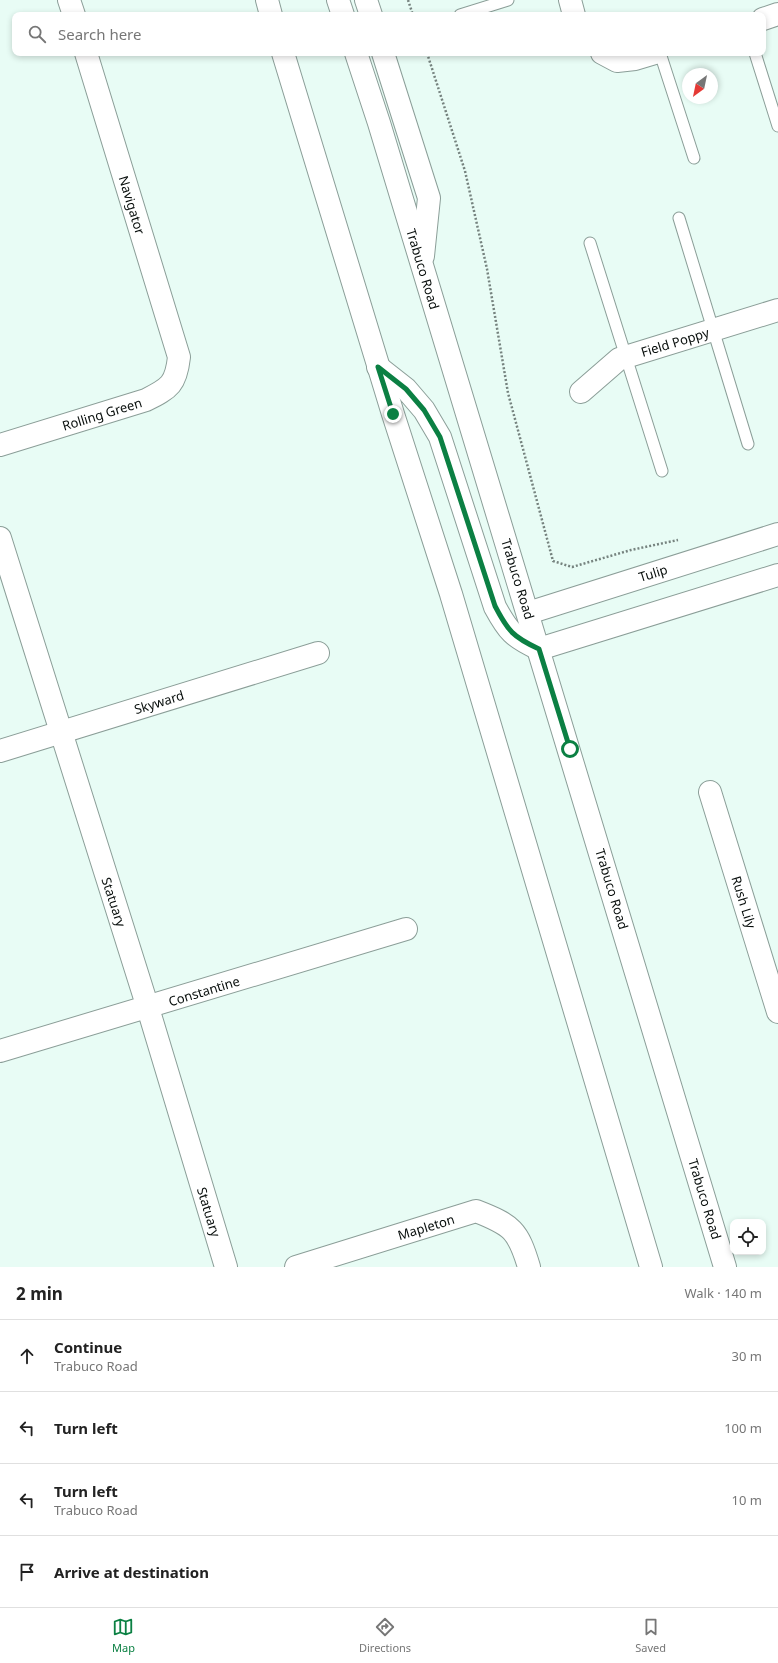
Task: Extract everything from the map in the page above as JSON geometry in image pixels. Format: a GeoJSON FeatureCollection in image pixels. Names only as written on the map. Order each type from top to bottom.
{"type":"FeatureCollection","features":[{"type":"Feature","properties":{"kind":"street"},"geometry":{"type":"LineString","coordinates":[[70,0],[73,12]]}},
{"type":"Feature","properties":{"kind":"street"},"geometry":{"type":"LineString","coordinates":[[267,0],[270,12]]}},
{"type":"Feature","properties":{"kind":"street"},"geometry":{"type":"LineString","coordinates":[[338,0],[342,12]]}},
{"type":"Feature","properties":{"kind":"street"},"geometry":{"type":"LineString","coordinates":[[366,0],[370,12]]}},
{"type":"Feature","properties":{"kind":"street"},"geometry":{"type":"LineString","coordinates":[[570,0],[573,12]]}},
{"type":"Feature","properties":{"kind":"street"},"geometry":{"type":"LineString","coordinates":[[766,18],[778,14]]}},
{"type":"Feature","properties":{"kind":"street","name":"Navigator"},"geometry":{"type":"LineString","coordinates":[[87,56],[179,357]]}},
{"type":"Feature","properties":{"kind":"street"},"geometry":{"type":"LineString","coordinates":[[284,56],[378,367],[451,594],[651,1267]]}},
{"type":"Feature","properties":{"kind":"street","name":"Trabuco Road"},"geometry":{"type":"LineString","coordinates":[[357,56],[539,649],[725,1267]]}},
{"type":"Feature","properties":{"kind":"street"},"geometry":{"type":"LineString","coordinates":[[384,56],[429,198],[422,265]]}},
{"type":"Feature","properties":{"kind":"street"},"geometry":{"type":"LineString","coordinates":[[608,56],[617,61],[635,59],[644,56]]}},
{"type":"Feature","properties":{"kind":"street","name":"Field Poppy"},"geometry":{"type":"LineString","coordinates":[[581,392],[619,360],[778,310]]}},
{"type":"Feature","properties":{"kind":"street","name":"Rolling Green"},"geometry":{"type":"LineString","coordinates":[[0,445],[146,400],[159,394],[171,385],[177,376],[179,357]]}},
{"type":"Feature","properties":{"kind":"street"},"geometry":{"type":"LineString","coordinates":[[378,367],[406,389],[424,410],[440,437],[495,606],[505,626],[518,639],[539,649],[778,575]]}},
{"type":"Feature","properties":{"kind":"street","name":"Tulip"},"geometry":{"type":"LineString","coordinates":[[528,613],[778,534]]}},
{"type":"Feature","properties":{"kind":"street","name":"Statuary"},"geometry":{"type":"LineString","coordinates":[[0,538],[148,1008],[226,1267]]}},
{"type":"Feature","properties":{"kind":"street","name":"Skyward"},"geometry":{"type":"LineString","coordinates":[[0,751],[318,653]]}},
{"type":"Feature","properties":{"kind":"street","name":"Rush Lily"},"geometry":{"type":"LineString","coordinates":[[710,792],[778,1012]]}},
{"type":"Feature","properties":{"kind":"street","name":"Constantine"},"geometry":{"type":"LineString","coordinates":[[0,1051],[148,1008],[406,929]]}},
{"type":"Feature","properties":{"kind":"street","name":"Mapleton"},"geometry":{"type":"LineString","coordinates":[[296,1267],[476,1211],[502,1221],[513,1231],[523,1246],[529,1267]]}},
{"type":"Feature","properties":{"kind":"lane"},"geometry":{"type":"LineString","coordinates":[[470,12],[508,0]]}},
{"type":"Feature","properties":{"kind":"lane"},"geometry":{"type":"LineString","coordinates":[[661,56],[694,158]]}},
{"type":"Feature","properties":{"kind":"lane"},"geometry":{"type":"LineString","coordinates":[[756,56],[778,126]]}},
{"type":"Feature","properties":{"kind":"lane"},"geometry":{"type":"LineString","coordinates":[[679,218],[748,444]]}},
{"type":"Feature","properties":{"kind":"lane"},"geometry":{"type":"LineString","coordinates":[[590,243],[662,471]]}},
{"type":"Feature","properties":{"kind":"path"},"geometry":{"type":"LineString","coordinates":[[408,0],[412,12]]}},
{"type":"Feature","properties":{"kind":"path"},"geometry":{"type":"LineString","coordinates":[[428,56],[465,171],[487,269],[508,393],[552,561],[572,567],[630,550],[683,539]]}},
{"type":"Feature","properties":{"kind":"route"},"geometry":{"type":"LineString","coordinates":[[393,414],[378,367],[406,389],[424,410],[440,437],[495,606],[505,626],[518,639],[539,649],[570,749]]}}]}
